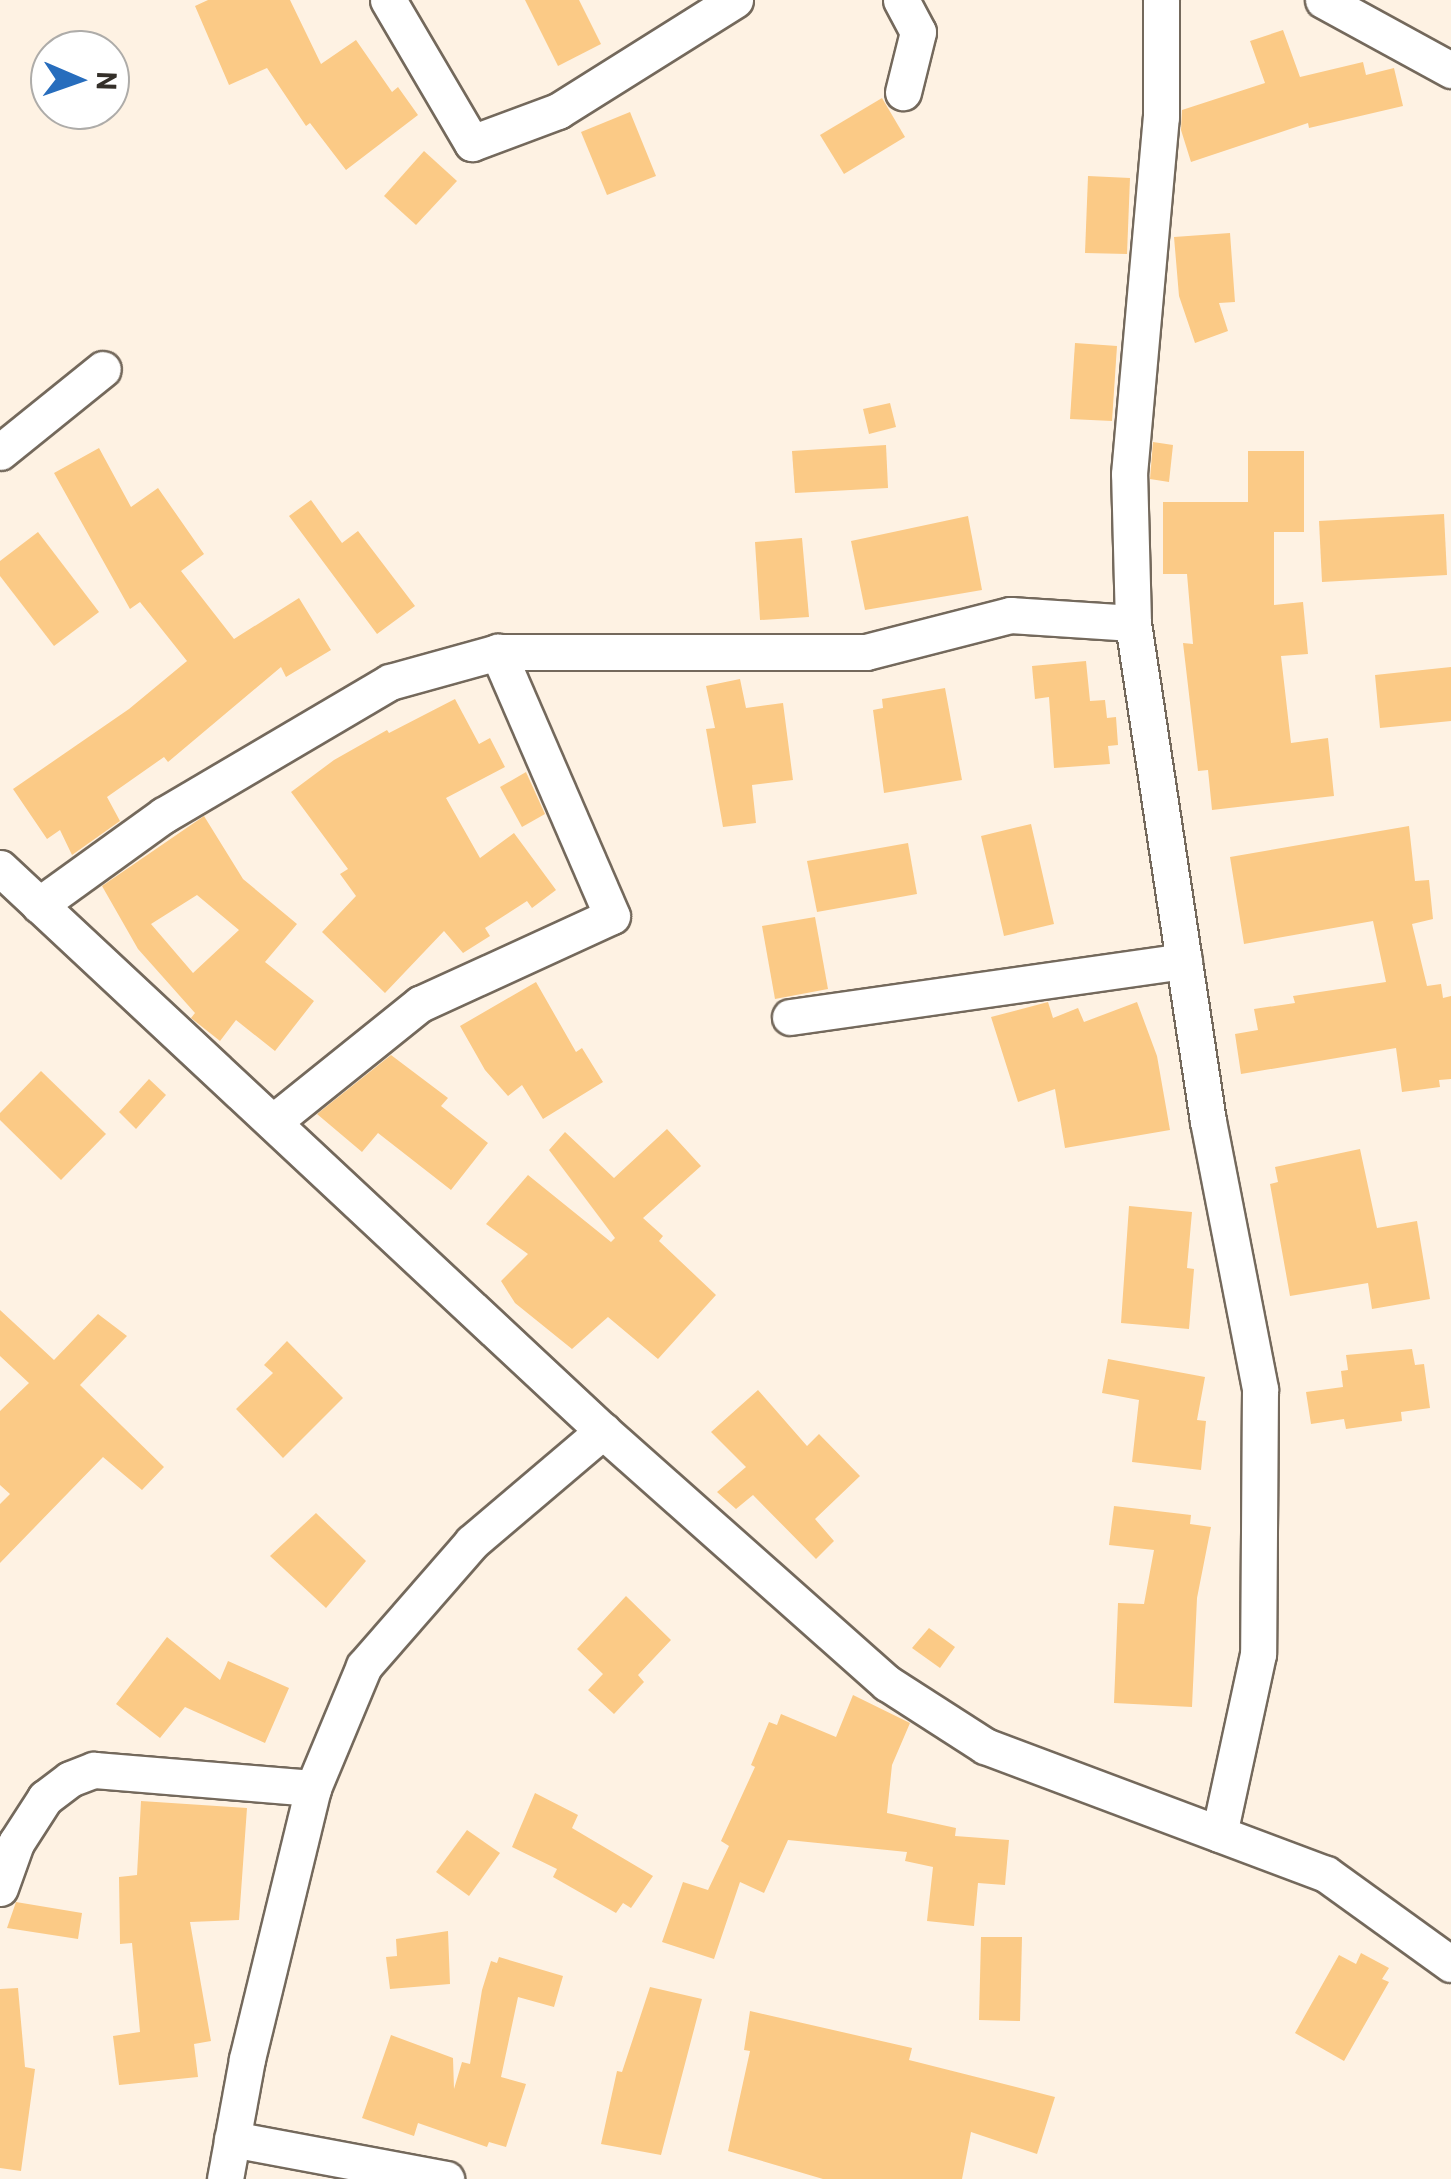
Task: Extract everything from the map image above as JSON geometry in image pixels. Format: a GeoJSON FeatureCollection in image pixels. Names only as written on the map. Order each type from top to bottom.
{"type":"FeatureCollection","features":[{"type":"Feature","properties":{"kind":"street"},"geometry":{"type":"LineString","coordinates":[[388,0],[472,142],[558,112],[734,0]]}},
{"type":"Feature","properties":{"kind":"street"},"geometry":{"type":"LineString","coordinates":[[901,0],[918,32],[903,92]]}},
{"type":"Feature","properties":{"kind":"street"},"geometry":{"type":"LineString","coordinates":[[1161,0],[1161,117],[1129,474],[1132,623],[1208,1121],[1260,1389],[1258,1654],[1220,1834]]}},
{"type":"Feature","properties":{"kind":"street"},"geometry":{"type":"LineString","coordinates":[[1323,0],[1451,70]]}},
{"type":"Feature","properties":{"kind":"street"},"geometry":{"type":"LineString","coordinates":[[0,452],[103,369]]}},
{"type":"Feature","properties":{"kind":"street"},"geometry":{"type":"LineString","coordinates":[[39,905],[164,815],[390,682],[498,652],[866,652],[1010,614],[1132,623]]}},
{"type":"Feature","properties":{"kind":"street"},"geometry":{"type":"LineString","coordinates":[[273,1122],[420,1004],[612,916],[498,652]]}},
{"type":"Feature","properties":{"kind":"street"},"geometry":{"type":"LineString","coordinates":[[0,868],[603,1430],[886,1683],[985,1746],[1326,1874],[1451,1964]]}},
{"type":"Feature","properties":{"kind":"street"},"geometry":{"type":"LineString","coordinates":[[790,1017],[1184,961]]}},
{"type":"Feature","properties":{"kind":"street"},"geometry":{"type":"LineString","coordinates":[[226,2179],[312,1788],[364,1666],[472,1542],[603,1430]]}},
{"type":"Feature","properties":{"kind":"street"},"geometry":{"type":"LineString","coordinates":[[4,1865],[45,1798],[70,1779],[94,1770],[312,1788]]}},
{"type":"Feature","properties":{"kind":"street"},"geometry":{"type":"LineString","coordinates":[[232,2139],[446,2179]]}},
{"type":"Feature","properties":{"kind":"building"},"geometry":{"type":"Polygon","coordinates":[[[208,0],[290,0],[321,64],[356,40],[392,92],[398,87],[418,115],[346,170],[310,123],[306,126],[267,68],[229,85],[195,6],[208,0]]]}},
{"type":"Feature","properties":{"kind":"building"},"geometry":{"type":"Polygon","coordinates":[[[525,0],[579,0],[601,44],[558,66],[525,0]]]}},
{"type":"Feature","properties":{"kind":"building"},"geometry":{"type":"Polygon","coordinates":[[[1283,30],[1300,77],[1363,62],[1366,75],[1394,68],[1403,106],[1309,128],[1308,123],[1191,162],[1181,130],[1182,110],[1265,83],[1250,41],[1283,30]]]}},
{"type":"Feature","properties":{"kind":"building"},"geometry":{"type":"Polygon","coordinates":[[[882,98],[905,137],[844,174],[820,135],[882,98]]]}},
{"type":"Feature","properties":{"kind":"building"},"geometry":{"type":"Polygon","coordinates":[[[630,112],[656,176],[607,195],[581,132],[630,112]]]}},
{"type":"Feature","properties":{"kind":"building"},"geometry":{"type":"Polygon","coordinates":[[[424,151],[457,181],[416,225],[384,196],[424,151]]]}},
{"type":"Feature","properties":{"kind":"building"},"geometry":{"type":"Polygon","coordinates":[[[1088,176],[1130,178],[1127,254],[1085,253],[1088,176]]]}},
{"type":"Feature","properties":{"kind":"building"},"geometry":{"type":"Polygon","coordinates":[[[1230,233],[1235,302],[1219,303],[1228,331],[1195,343],[1179,296],[1174,237],[1230,233]]]}},
{"type":"Feature","properties":{"kind":"building"},"geometry":{"type":"Polygon","coordinates":[[[1075,343],[1117,346],[1112,421],[1070,419],[1075,343]]]}},
{"type":"Feature","properties":{"kind":"building"},"geometry":{"type":"Polygon","coordinates":[[[890,403],[896,427],[869,434],[863,409],[890,403]]]}},
{"type":"Feature","properties":{"kind":"building"},"geometry":{"type":"Polygon","coordinates":[[[1153,442],[1173,445],[1169,482],[1150,479],[1153,442]]]}},
{"type":"Feature","properties":{"kind":"building"},"geometry":{"type":"Polygon","coordinates":[[[886,445],[888,488],[795,493],[792,451],[886,445]]]}},
{"type":"Feature","properties":{"kind":"building"},"geometry":{"type":"Polygon","coordinates":[[[99,448],[131,507],[158,488],[204,554],[181,571],[234,639],[299,598],[331,650],[286,677],[281,667],[168,762],[164,757],[107,797],[120,821],[72,855],[60,830],[47,839],[13,789],[129,709],[187,661],[140,602],[130,609],[54,473],[99,448]]]}},
{"type":"Feature","properties":{"kind":"building"},"geometry":{"type":"Polygon","coordinates":[[[1248,451],[1304,451],[1304,532],[1274,532],[1274,605],[1303,602],[1308,654],[1281,656],[1291,743],[1328,738],[1334,796],[1212,810],[1208,770],[1198,771],[1183,643],[1193,644],[1187,574],[1163,574],[1163,502],[1248,502],[1248,451]]]}},
{"type":"Feature","properties":{"kind":"building"},"geometry":{"type":"Polygon","coordinates":[[[311,500],[342,543],[358,531],[415,606],[377,634],[289,516],[311,500]]]}},
{"type":"Feature","properties":{"kind":"building"},"geometry":{"type":"Polygon","coordinates":[[[1444,514],[1447,575],[1322,582],[1319,521],[1444,514]]]}},
{"type":"Feature","properties":{"kind":"building"},"geometry":{"type":"Polygon","coordinates":[[[968,516],[982,590],[865,610],[851,541],[968,516]]]}},
{"type":"Feature","properties":{"kind":"building"},"geometry":{"type":"Polygon","coordinates":[[[38,532],[99,612],[54,646],[0,576],[0,561],[38,532]]]}},
{"type":"Feature","properties":{"kind":"building"},"geometry":{"type":"Polygon","coordinates":[[[802,538],[809,617],[760,620],[755,542],[802,538]]]}},
{"type":"Feature","properties":{"kind":"building"},"geometry":{"type":"Polygon","coordinates":[[[1086,661],[1090,701],[1105,700],[1107,718],[1116,717],[1118,745],[1108,746],[1110,764],[1054,768],[1049,697],[1035,699],[1032,666],[1086,661]]]}},
{"type":"Feature","properties":{"kind":"building"},"geometry":{"type":"Polygon","coordinates":[[[1451,667],[1451,721],[1380,728],[1375,675],[1451,667]]]}},
{"type":"Feature","properties":{"kind":"building"},"geometry":{"type":"Polygon","coordinates":[[[740,679],[746,708],[783,703],[793,780],[752,785],[756,823],[723,827],[706,729],[715,728],[706,686],[740,679]]]}},
{"type":"Feature","properties":{"kind":"building"},"geometry":{"type":"Polygon","coordinates":[[[945,688],[962,780],[884,793],[873,710],[883,708],[882,699],[945,688]]]}},
{"type":"Feature","properties":{"kind":"building"},"geometry":{"type":"Polygon","coordinates":[[[455,699],[479,744],[490,738],[505,767],[446,798],[480,858],[514,833],[556,890],[532,908],[527,901],[485,928],[490,936],[463,953],[444,931],[385,993],[322,932],[356,896],[340,874],[348,869],[291,792],[334,760],[455,699]]]}},
{"type":"Feature","properties":{"kind":"building"},"geometry":{"type":"Polygon","coordinates":[[[526,772],[545,814],[522,827],[500,787],[526,772]]]}},
{"type":"Feature","properties":{"kind":"building"},"geometry":{"type":"Polygon","coordinates":[[[204,816],[243,879],[297,924],[265,962],[314,1001],[275,1051],[236,1020],[220,1041],[191,1018],[195,1013],[138,949],[102,886],[204,816]],[[197,895],[151,924],[193,973],[239,930],[197,895]]]}},
{"type":"Feature","properties":{"kind":"building"},"geometry":{"type":"Polygon","coordinates":[[[1031,824],[1054,924],[1004,936],[981,836],[1031,824]]]}},
{"type":"Feature","properties":{"kind":"building"},"geometry":{"type":"Polygon","coordinates":[[[1409,826],[1415,881],[1429,880],[1433,919],[1412,924],[1427,986],[1441,984],[1443,998],[1451,996],[1451,1079],[1439,1080],[1440,1087],[1402,1092],[1396,1048],[1241,1074],[1235,1034],[1258,1030],[1254,1009],[1295,1003],[1293,996],[1386,982],[1373,921],[1244,944],[1230,857],[1409,826]]]}},
{"type":"Feature","properties":{"kind":"building"},"geometry":{"type":"Polygon","coordinates":[[[908,843],[917,894],[817,912],[807,861],[908,843]]]}},
{"type":"Feature","properties":{"kind":"building"},"geometry":{"type":"Polygon","coordinates":[[[815,917],[828,989],[775,999],[762,926],[815,917]]]}},
{"type":"Feature","properties":{"kind":"building"},"geometry":{"type":"Polygon","coordinates":[[[536,982],[576,1052],[582,1048],[603,1082],[543,1119],[522,1085],[508,1096],[485,1070],[460,1026],[536,982]]]}},
{"type":"Feature","properties":{"kind":"building"},"geometry":{"type":"Polygon","coordinates":[[[1048,1002],[1053,1018],[1078,1008],[1084,1022],[1137,1002],[1157,1056],[1170,1130],[1065,1148],[1055,1089],[1018,1102],[991,1017],[1048,1002]]]}},
{"type":"Feature","properties":{"kind":"building"},"geometry":{"type":"Polygon","coordinates":[[[391,1055],[448,1098],[441,1106],[488,1143],[451,1190],[378,1133],[362,1152],[317,1114],[391,1055]]]}},
{"type":"Feature","properties":{"kind":"building"},"geometry":{"type":"Polygon","coordinates":[[[41,1071],[106,1134],[61,1180],[0,1120],[0,1113],[41,1071]]]}},
{"type":"Feature","properties":{"kind":"building"},"geometry":{"type":"Polygon","coordinates":[[[149,1079],[166,1095],[136,1129],[119,1112],[149,1079]]]}},
{"type":"Feature","properties":{"kind":"building"},"geometry":{"type":"Polygon","coordinates":[[[667,1129],[701,1166],[643,1218],[663,1236],[659,1241],[716,1295],[658,1359],[608,1317],[572,1349],[515,1303],[501,1281],[528,1254],[486,1224],[528,1175],[611,1242],[615,1238],[549,1150],[565,1132],[614,1178],[667,1129]]]}},
{"type":"Feature","properties":{"kind":"building"},"geometry":{"type":"Polygon","coordinates":[[[1360,1149],[1377,1228],[1417,1221],[1430,1299],[1372,1309],[1368,1283],[1290,1296],[1270,1184],[1278,1182],[1275,1167],[1360,1149]]]}},
{"type":"Feature","properties":{"kind":"building"},"geometry":{"type":"Polygon","coordinates":[[[1129,1206],[1192,1212],[1187,1268],[1194,1269],[1189,1329],[1121,1323],[1129,1206]]]}},
{"type":"Feature","properties":{"kind":"building"},"geometry":{"type":"Polygon","coordinates":[[[0,1310],[54,1360],[98,1314],[127,1336],[80,1385],[164,1467],[142,1490],[103,1457],[0,1563],[0,1504],[10,1494],[0,1485],[0,1411],[29,1383],[0,1356],[0,1310]]]}},
{"type":"Feature","properties":{"kind":"building"},"geometry":{"type":"Polygon","coordinates":[[[287,1341],[343,1398],[283,1458],[236,1409],[273,1373],[264,1365],[287,1341]]]}},
{"type":"Feature","properties":{"kind":"building"},"geometry":{"type":"Polygon","coordinates":[[[1412,1349],[1415,1365],[1424,1364],[1430,1408],[1401,1412],[1402,1421],[1346,1429],[1344,1419],[1311,1424],[1306,1392],[1343,1387],[1341,1371],[1348,1370],[1346,1355],[1412,1349]]]}},
{"type":"Feature","properties":{"kind":"building"},"geometry":{"type":"Polygon","coordinates":[[[1108,1359],[1205,1377],[1197,1420],[1206,1421],[1201,1470],[1132,1462],[1139,1400],[1102,1393],[1108,1359]]]}},
{"type":"Feature","properties":{"kind":"building"},"geometry":{"type":"Polygon","coordinates":[[[758,1390],[807,1446],[819,1434],[860,1476],[815,1519],[834,1541],[816,1559],[753,1495],[736,1509],[717,1492],[746,1467],[711,1432],[758,1390]]]}},
{"type":"Feature","properties":{"kind":"building"},"geometry":{"type":"Polygon","coordinates":[[[1114,1506],[1191,1515],[1190,1524],[1211,1527],[1197,1598],[1192,1707],[1114,1703],[1118,1603],[1144,1604],[1154,1550],[1109,1545],[1114,1506]]]}},
{"type":"Feature","properties":{"kind":"building"},"geometry":{"type":"Polygon","coordinates":[[[316,1513],[366,1561],[326,1608],[270,1556],[316,1513]]]}},
{"type":"Feature","properties":{"kind":"building"},"geometry":{"type":"Polygon","coordinates":[[[626,1596],[671,1640],[638,1675],[644,1682],[614,1714],[588,1690],[603,1674],[577,1649],[626,1596]]]}},
{"type":"Feature","properties":{"kind":"building"},"geometry":{"type":"Polygon","coordinates":[[[929,1628],[955,1647],[940,1668],[912,1648],[929,1628]]]}},
{"type":"Feature","properties":{"kind":"building"},"geometry":{"type":"Polygon","coordinates":[[[167,1637],[220,1680],[228,1661],[289,1688],[265,1743],[185,1707],[160,1738],[116,1704],[167,1637]]]}},
{"type":"Feature","properties":{"kind":"building"},"geometry":{"type":"Polygon","coordinates":[[[853,1695],[910,1723],[892,1765],[887,1813],[956,1828],[955,1836],[1009,1840],[1005,1885],[978,1883],[974,1926],[927,1921],[933,1867],[905,1861],[907,1852],[788,1840],[764,1893],[740,1882],[714,1959],[662,1942],[683,1882],[708,1890],[729,1846],[721,1841],[755,1767],[751,1765],[769,1722],[777,1725],[781,1714],[836,1737],[853,1695]]]}},
{"type":"Feature","properties":{"kind":"building"},"geometry":{"type":"Polygon","coordinates":[[[535,1793],[578,1815],[572,1828],[653,1876],[631,1908],[623,1903],[616,1913],[553,1877],[557,1869],[512,1847],[535,1793]]]}},
{"type":"Feature","properties":{"kind":"building"},"geometry":{"type":"Polygon","coordinates":[[[141,1801],[247,1808],[239,1920],[190,1922],[211,2041],[194,2044],[198,2077],[119,2085],[113,2036],[140,2032],[132,1943],[120,1944],[119,1877],[137,1875],[141,1801]]]}},
{"type":"Feature","properties":{"kind":"building"},"geometry":{"type":"Polygon","coordinates":[[[467,1830],[500,1853],[469,1896],[436,1872],[467,1830]]]}},
{"type":"Feature","properties":{"kind":"building"},"geometry":{"type":"Polygon","coordinates":[[[16,1902],[82,1913],[78,1939],[7,1928],[16,1902]]]}},
{"type":"Feature","properties":{"kind":"building"},"geometry":{"type":"Polygon","coordinates":[[[448,1931],[450,1984],[390,1989],[386,1957],[397,1956],[396,1939],[448,1931]]]}},
{"type":"Feature","properties":{"kind":"building"},"geometry":{"type":"Polygon","coordinates":[[[981,1937],[1022,1937],[1020,2021],[979,2020],[981,1937]]]}},
{"type":"Feature","properties":{"kind":"building"},"geometry":{"type":"Polygon","coordinates":[[[1361,1953],[1389,1968],[1382,1979],[1389,1982],[1344,2061],[1295,2033],[1339,1955],[1356,1964],[1361,1953]]]}},
{"type":"Feature","properties":{"kind":"building"},"geometry":{"type":"Polygon","coordinates":[[[499,1957],[563,1976],[554,2007],[518,1997],[501,2077],[526,2084],[506,2147],[489,2142],[487,2147],[418,2123],[414,2136],[362,2118],[391,2035],[453,2058],[454,2089],[462,2062],[470,2064],[482,1990],[491,1961],[497,1963],[499,1957]]]}},
{"type":"Feature","properties":{"kind":"building"},"geometry":{"type":"Polygon","coordinates":[[[650,1987],[702,1999],[661,2155],[601,2144],[617,2071],[622,2072],[650,1987]]]}},
{"type":"Feature","properties":{"kind":"building"},"geometry":{"type":"Polygon","coordinates":[[[18,1988],[25,2067],[35,2069],[21,2171],[0,2168],[0,1989],[18,1988]]]}},
{"type":"Feature","properties":{"kind":"building"},"geometry":{"type":"Polygon","coordinates":[[[750,2011],[912,2048],[909,2060],[1055,2097],[1037,2154],[971,2132],[962,2179],[823,2179],[728,2151],[750,2051],[744,2050],[750,2011]]]}}]}
